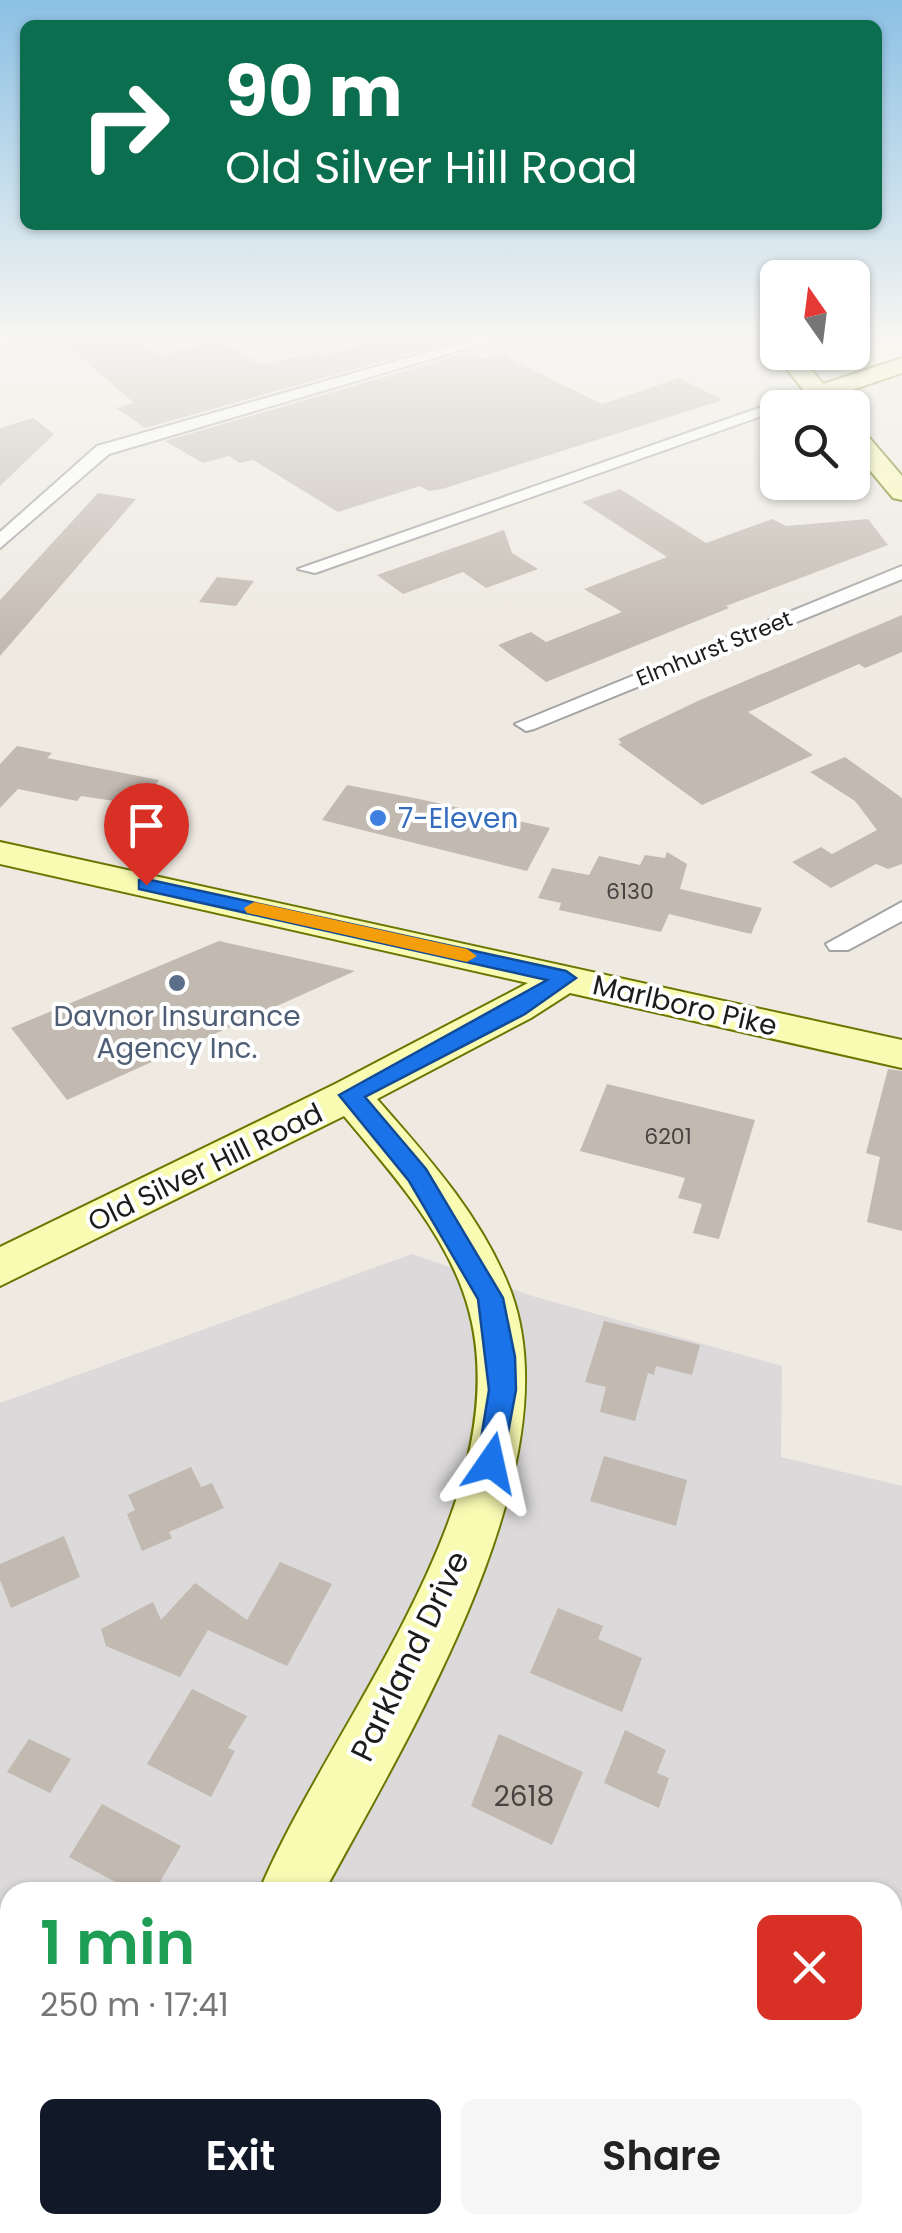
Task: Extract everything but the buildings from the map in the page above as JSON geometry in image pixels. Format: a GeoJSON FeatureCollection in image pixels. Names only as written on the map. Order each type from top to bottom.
{"type":"FeatureCollection","features":[{"type":"Feature","properties":{"kind":"street"},"geometry":{"type":"LineString","coordinates":[[0,542],[85,462],[103,450],[145,437]]}},
{"type":"Feature","properties":{"kind":"street"},"geometry":{"type":"LineString","coordinates":[[308,569],[711,437]]}},
{"type":"Feature","properties":{"kind":"street"},"geometry":{"type":"LineString","coordinates":[[870,454],[902,492]]}},
{"type":"Feature","properties":{"kind":"street","name":"Elmhurst Street"},"geometry":{"type":"LineString","coordinates":[[526,724],[902,572]]}},
{"type":"Feature","properties":{"kind":"street","name":"Marlboro Pike"},"geometry":{"type":"LineString","coordinates":[[0,852],[902,1054]]}},
{"type":"Feature","properties":{"kind":"street"},"geometry":{"type":"LineString","coordinates":[[839,944],[902,910]]}},
{"type":"Feature","properties":{"kind":"street","name":"Old Silver Hill Road"},"geometry":{"type":"LineString","coordinates":[[0,1268],[350,1095],[517,1009],[566,978]]}},
{"type":"Feature","properties":{"kind":"street","name":"Parkland Drive"},"geometry":{"type":"LineString","coordinates":[[295,1882],[413,1662],[474,1523],[500,1424],[503,1390],[502,1357],[490,1298],[476,1268],[418,1175],[350,1095]]}},
{"type":"Feature","properties":{"kind":"shaded area"},"geometry":{"type":"Polygon","coordinates":[[[412,1254],[532,1296],[782,1366],[781,1457],[902,1486],[902,1882],[0,1882],[0,1403],[412,1254]]]}},
{"type":"Feature","properties":{"kind":"slow traffic"},"geometry":{"type":"LineString","coordinates":[[254,908],[467,956]]}},
{"type":"Feature","properties":{"kind":"place","name":"7-Eleven"},"geometry":{"type":"Point","coordinates":[378,818]}},
{"type":"Feature","properties":{"kind":"place","name":"Davnor Insurance Agency Inc."},"geometry":{"type":"Point","coordinates":[177,983]}},
{"type":"Feature","properties":{"kind":"route"},"geometry":{"type":"LineString","coordinates":[[146,885],[566,978],[517,1009],[350,1095],[418,1175],[476,1268],[490,1298],[502,1357],[503,1390],[491,1463]]}}]}
